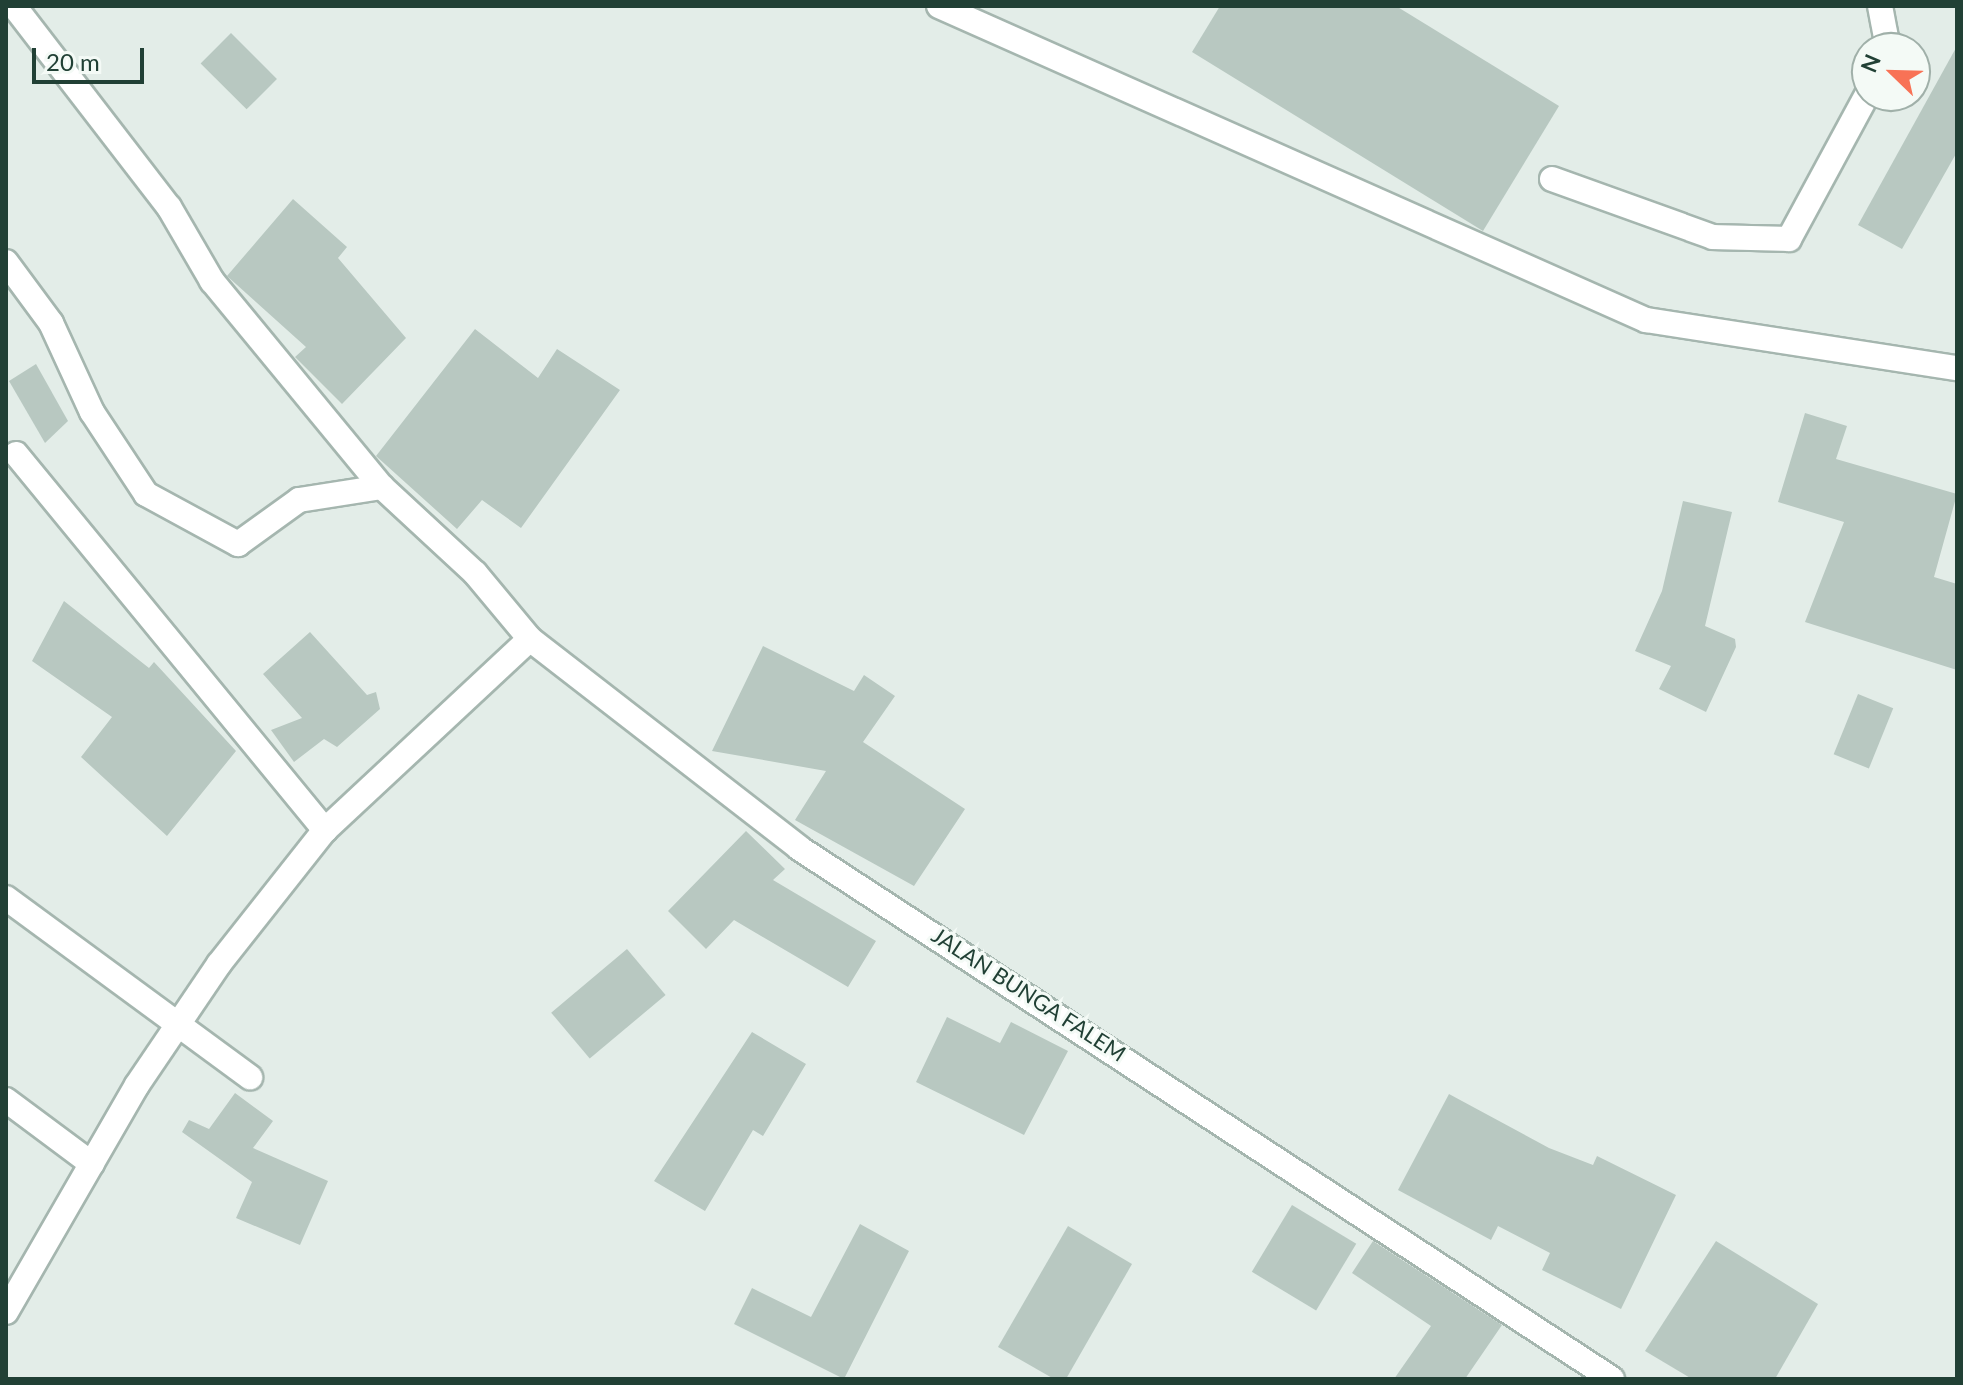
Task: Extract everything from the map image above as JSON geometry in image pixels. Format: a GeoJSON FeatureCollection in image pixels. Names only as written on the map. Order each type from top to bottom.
{"type":"FeatureCollection","features":[{"type":"Feature","properties":{"kind":"street","name":"JALAN BUNGA FALEM"},"geometry":{"type":"LineString","coordinates":[[14,6],[169,207],[212,281],[382,487],[475,573],[530,639],[799,848],[1612,1379]]}},
{"type":"Feature","properties":{"kind":"street"},"geometry":{"type":"LineString","coordinates":[[939,6],[1646,320],[1957,368]]}},
{"type":"Feature","properties":{"kind":"street"},"geometry":{"type":"LineString","coordinates":[[1880,6],[1885,32]]}},
{"type":"Feature","properties":{"kind":"street"},"geometry":{"type":"LineString","coordinates":[[1552,179],[1713,237],[1789,239],[1858,112]]}},
{"type":"Feature","properties":{"kind":"street"},"geometry":{"type":"LineString","coordinates":[[6,262],[51,323],[92,412],[146,494],[238,544],[299,500],[382,487]]}},
{"type":"Feature","properties":{"kind":"street"},"geometry":{"type":"LineString","coordinates":[[16,454],[325,830]]}},
{"type":"Feature","properties":{"kind":"street"},"geometry":{"type":"LineString","coordinates":[[6,1312],[175,1028],[325,830],[530,639]]}},
{"type":"Feature","properties":{"kind":"street"},"geometry":{"type":"LineString","coordinates":[[6,898],[175,1028],[250,1077]]}},
{"type":"Feature","properties":{"kind":"street"},"geometry":{"type":"LineString","coordinates":[[6,1100],[92,1164]]}},
{"type":"Feature","properties":{"kind":"building"},"geometry":{"type":"Polygon","coordinates":[[[1220,6],[1396,6],[1559,106],[1483,231],[1192,52],[1220,6]]]}},
{"type":"Feature","properties":{"kind":"building"},"geometry":{"type":"Polygon","coordinates":[[[231,33],[277,79],[247,109],[201,63],[231,33]]]}},
{"type":"Feature","properties":{"kind":"building"},"geometry":{"type":"Polygon","coordinates":[[[1957,46],[1957,152],[1902,249],[1858,225],[1920,112],[1931,112],[1931,93],[1957,46]]]}},
{"type":"Feature","properties":{"kind":"building"},"geometry":{"type":"Polygon","coordinates":[[[293,199],[347,247],[338,258],[406,338],[342,404],[295,357],[306,347],[227,276],[293,199]]]}},
{"type":"Feature","properties":{"kind":"building"},"geometry":{"type":"Polygon","coordinates":[[[475,329],[538,378],[557,349],[620,390],[521,528],[482,500],[457,529],[376,456],[475,329]]]}},
{"type":"Feature","properties":{"kind":"building"},"geometry":{"type":"Polygon","coordinates":[[[36,364],[68,421],[45,443],[9,381],[36,364]]]}},
{"type":"Feature","properties":{"kind":"building"},"geometry":{"type":"Polygon","coordinates":[[[1805,413],[1847,426],[1836,459],[1957,494],[1934,577],[1957,584],[1957,670],[1805,622],[1844,522],[1778,502],[1805,413]]]}},
{"type":"Feature","properties":{"kind":"building"},"geometry":{"type":"Polygon","coordinates":[[[1683,501],[1732,512],[1705,626],[1735,639],[1736,647],[1706,712],[1659,689],[1671,666],[1635,651],[1662,591],[1683,501]]]}},
{"type":"Feature","properties":{"kind":"building"},"geometry":{"type":"Polygon","coordinates":[[[64,601],[149,668],[154,662],[236,751],[167,836],[81,757],[112,717],[32,661],[64,601]]]}},
{"type":"Feature","properties":{"kind":"building"},"geometry":{"type":"Polygon","coordinates":[[[310,632],[367,695],[376,692],[380,709],[337,747],[324,739],[294,762],[271,730],[302,718],[263,674],[310,632]]]}},
{"type":"Feature","properties":{"kind":"building"},"geometry":{"type":"Polygon","coordinates":[[[763,646],[854,691],[864,675],[895,696],[863,742],[965,809],[914,886],[795,820],[826,771],[712,751],[763,646]]]}},
{"type":"Feature","properties":{"kind":"building"},"geometry":{"type":"Polygon","coordinates":[[[1858,694],[1893,708],[1869,769],[1834,754],[1858,694]]]}},
{"type":"Feature","properties":{"kind":"building"},"geometry":{"type":"Polygon","coordinates":[[[746,831],[785,869],[773,880],[876,941],[848,987],[734,920],[706,949],[668,911],[746,831]]]}},
{"type":"Feature","properties":{"kind":"building"},"geometry":{"type":"Polygon","coordinates":[[[627,949],[666,995],[590,1059],[551,1013],[627,949]]]}},
{"type":"Feature","properties":{"kind":"building"},"geometry":{"type":"Polygon","coordinates":[[[947,1017],[1000,1043],[1011,1022],[1068,1051],[1024,1135],[916,1082],[947,1017]]]}},
{"type":"Feature","properties":{"kind":"building"},"geometry":{"type":"Polygon","coordinates":[[[752,1032],[806,1064],[763,1136],[753,1130],[705,1211],[654,1181],[752,1032]]]}},
{"type":"Feature","properties":{"kind":"building"},"geometry":{"type":"Polygon","coordinates":[[[235,1093],[273,1121],[253,1148],[328,1181],[300,1245],[236,1218],[252,1182],[182,1132],[189,1120],[209,1129],[235,1093]]]}},
{"type":"Feature","properties":{"kind":"building"},"geometry":{"type":"Polygon","coordinates":[[[1449,1094],[1549,1148],[1593,1165],[1597,1156],[1676,1195],[1621,1309],[1542,1270],[1550,1253],[1498,1226],[1491,1240],[1398,1190],[1449,1094]]]}},
{"type":"Feature","properties":{"kind":"building"},"geometry":{"type":"Polygon","coordinates":[[[1292,1205],[1356,1244],[1316,1310],[1252,1272],[1292,1205]]]}},
{"type":"Feature","properties":{"kind":"building"},"geometry":{"type":"Polygon","coordinates":[[[860,1224],[909,1251],[844,1379],[734,1324],[752,1288],[811,1317],[860,1224]]]}},
{"type":"Feature","properties":{"kind":"building"},"geometry":{"type":"Polygon","coordinates":[[[1068,1226],[1132,1264],[1066,1379],[1054,1379],[998,1347],[1068,1226]]]}},
{"type":"Feature","properties":{"kind":"building"},"geometry":{"type":"Polygon","coordinates":[[[1373,1241],[1502,1325],[1465,1379],[1394,1379],[1431,1326],[1352,1273],[1373,1241]]]}},
{"type":"Feature","properties":{"kind":"building"},"geometry":{"type":"Polygon","coordinates":[[[1716,1241],[1818,1304],[1775,1379],[1692,1379],[1645,1351],[1716,1241]]]}}]}
